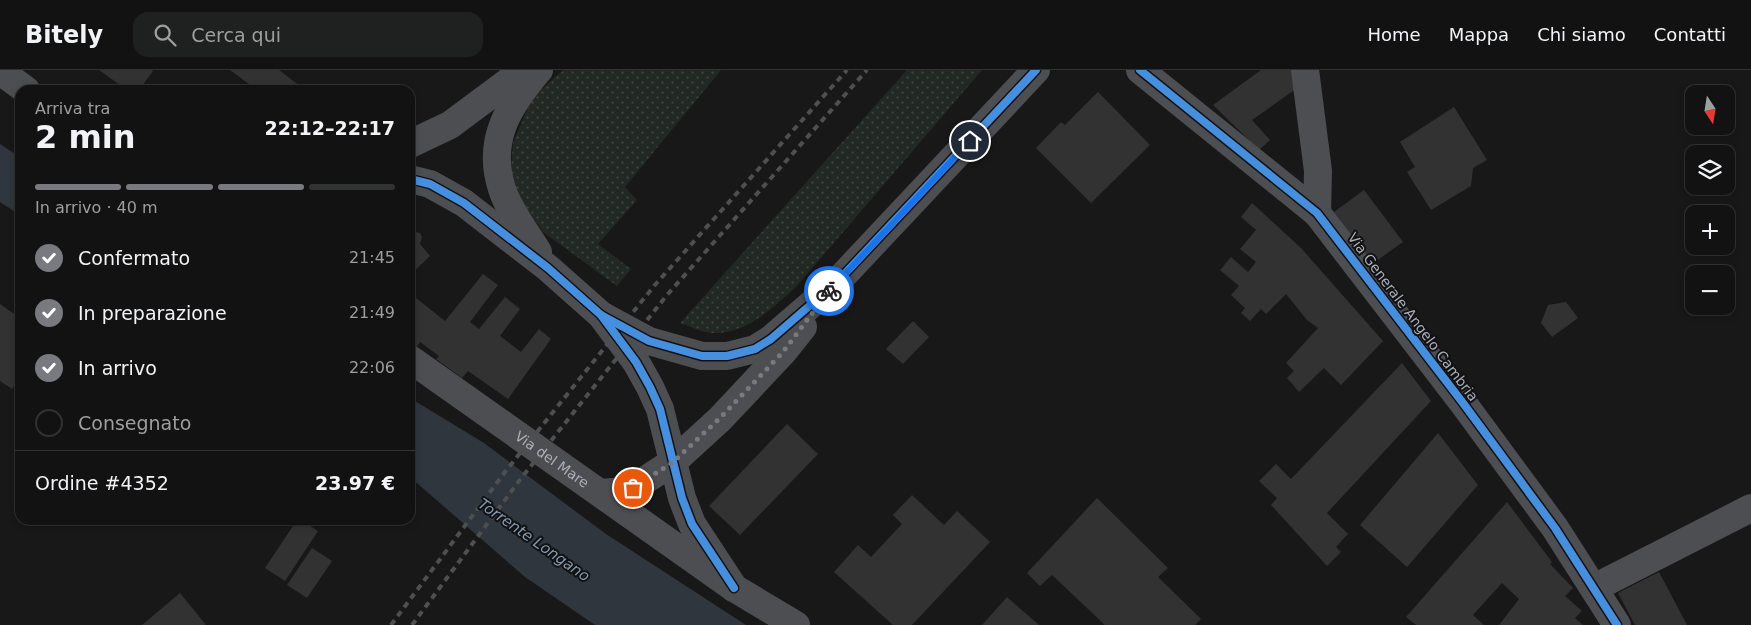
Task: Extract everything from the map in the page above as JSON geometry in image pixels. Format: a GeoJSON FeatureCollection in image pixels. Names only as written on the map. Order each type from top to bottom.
{"type":"FeatureCollection","features":[{"type":"Feature","properties":{"kind":"street"},"geometry":{"type":"LineString","coordinates":[[415,142],[450,125],[524,70]]}},
{"type":"Feature","properties":{"kind":"street"},"geometry":{"type":"LineString","coordinates":[[539,70],[518,95],[503,121],[498,144],[497,165],[502,189],[514,214],[548,268]]}},
{"type":"Feature","properties":{"kind":"street"},"geometry":{"type":"LineString","coordinates":[[601,494],[633,488],[673,462],[720,418],[783,352],[837,282],[1036,70]]}},
{"type":"Feature","properties":{"kind":"street","name":"Via Generale Angelo Cambria"},"geometry":{"type":"LineString","coordinates":[[1140,70],[1317,213],[1555,528],[1617,625]]}},
{"type":"Feature","properties":{"kind":"street"},"geometry":{"type":"LineString","coordinates":[[1305,70],[1318,171],[1317,213]]}},
{"type":"Feature","properties":{"kind":"street"},"geometry":{"type":"LineString","coordinates":[[0,71],[19,85]]}},
{"type":"Feature","properties":{"kind":"street"},"geometry":{"type":"LineString","coordinates":[[415,180],[430,184],[464,203],[548,268],[601,315],[636,362],[650,388],[660,409],[682,498],[692,524],[734,588]]}},
{"type":"Feature","properties":{"kind":"street"},"geometry":{"type":"LineString","coordinates":[[601,315],[650,341],[702,356],[727,356],[755,349],[771,339],[837,282]]}},
{"type":"Feature","properties":{"kind":"street","name":"Via del Mare"},"geometry":{"type":"LineString","coordinates":[[415,363],[734,588],[796,625]]}},
{"type":"Feature","properties":{"kind":"street"},"geometry":{"type":"LineString","coordinates":[[1594,588],[1751,508]]}},
{"type":"Feature","properties":{"kind":"shaded area"},"geometry":{"type":"Polygon","coordinates":[[[563,70],[721,70],[625,187],[637,200],[598,244],[631,269],[617,286],[543,232],[522,203],[510,182],[513,143],[532,98],[563,70]]]}},
{"type":"Feature","properties":{"kind":"shaded area"},"geometry":{"type":"Polygon","coordinates":[[[907,70],[982,70],[796,287],[778,303],[748,324],[725,332],[709,333],[680,323],[907,70]]]}},
{"type":"Feature","properties":{"kind":"water"},"geometry":{"type":"Polygon","coordinates":[[[0,144],[15,154],[15,212],[0,202],[0,144]]]}},
{"type":"Feature","properties":{"kind":"water","name":"Torrente Longano"},"geometry":{"type":"Polygon","coordinates":[[[415,401],[484,443],[606,534],[746,625],[595,625],[525,577],[415,481],[415,401]]]}},
{"type":"Feature","properties":{"kind":"building"},"geometry":{"type":"Polygon","coordinates":[[[99,70],[153,71],[143,85],[120,85],[99,70]]]}},
{"type":"Feature","properties":{"kind":"building"},"geometry":{"type":"Polygon","coordinates":[[[230,70],[279,70],[299,85],[250,85],[230,70]]]}},
{"type":"Feature","properties":{"kind":"building"},"geometry":{"type":"Polygon","coordinates":[[[1261,70],[1295,70],[1296,89],[1252,120],[1270,140],[1259,150],[1213,105],[1261,70]]]}},
{"type":"Feature","properties":{"kind":"building"},"geometry":{"type":"Polygon","coordinates":[[[1098,92],[1150,145],[1091,203],[1036,148],[1061,122],[1065,125],[1098,92]]]}},
{"type":"Feature","properties":{"kind":"building"},"geometry":{"type":"Polygon","coordinates":[[[1454,107],[1487,160],[1473,168],[1471,186],[1431,210],[1407,172],[1415,167],[1400,142],[1454,107]]]}},
{"type":"Feature","properties":{"kind":"building"},"geometry":{"type":"Polygon","coordinates":[[[1364,190],[1403,242],[1372,264],[1334,212],[1364,190]]]}},
{"type":"Feature","properties":{"kind":"building"},"geometry":{"type":"Polygon","coordinates":[[[1252,203],[1301,248],[1383,341],[1341,385],[1324,368],[1299,392],[1287,378],[1294,371],[1286,363],[1318,328],[1307,320],[1286,294],[1266,314],[1261,309],[1250,321],[1241,313],[1245,308],[1231,295],[1239,286],[1220,270],[1231,257],[1248,272],[1256,262],[1240,249],[1256,230],[1241,217],[1252,203]]]}},
{"type":"Feature","properties":{"kind":"building"},"geometry":{"type":"Polygon","coordinates":[[[415,232],[420,233],[422,237],[420,244],[430,256],[415,270],[415,232]]]}},
{"type":"Feature","properties":{"kind":"building"},"geometry":{"type":"Polygon","coordinates":[[[483,274],[498,285],[470,322],[479,329],[505,297],[520,309],[500,336],[521,352],[539,329],[551,339],[508,399],[468,371],[462,378],[436,359],[439,356],[420,342],[417,347],[415,346],[415,297],[445,321],[483,274]]]}},
{"type":"Feature","properties":{"kind":"building"},"geometry":{"type":"Polygon","coordinates":[[[1566,302],[1578,318],[1552,337],[1541,323],[1548,305],[1566,302]]]}},
{"type":"Feature","properties":{"kind":"building"},"geometry":{"type":"Polygon","coordinates":[[[0,304],[15,314],[15,384],[12,389],[0,381],[0,304]]]}},
{"type":"Feature","properties":{"kind":"building"},"geometry":{"type":"Polygon","coordinates":[[[913,321],[929,337],[903,364],[886,349],[913,321]]]}},
{"type":"Feature","properties":{"kind":"building"},"geometry":{"type":"Polygon","coordinates":[[[1402,363],[1431,401],[1327,513],[1348,534],[1336,547],[1341,552],[1327,566],[1271,505],[1277,498],[1259,481],[1276,464],[1291,479],[1402,363]]]}},
{"type":"Feature","properties":{"kind":"building"},"geometry":{"type":"Polygon","coordinates":[[[787,424],[818,454],[740,535],[709,506],[787,424]]]}},
{"type":"Feature","properties":{"kind":"building"},"geometry":{"type":"Polygon","coordinates":[[[1438,433],[1478,485],[1407,567],[1360,525],[1438,433]]]}},
{"type":"Feature","properties":{"kind":"building"},"geometry":{"type":"Polygon","coordinates":[[[912,495],[944,525],[957,511],[990,542],[912,625],[893,625],[834,572],[858,545],[871,557],[902,524],[893,515],[912,495]]]}},
{"type":"Feature","properties":{"kind":"building"},"geometry":{"type":"Polygon","coordinates":[[[1097,498],[1168,568],[1158,577],[1201,619],[1195,625],[1105,625],[1052,575],[1040,586],[1027,573],[1097,498]]]}},
{"type":"Feature","properties":{"kind":"building"},"geometry":{"type":"Polygon","coordinates":[[[1507,502],[1552,562],[1550,564],[1573,588],[1565,596],[1582,611],[1575,618],[1583,625],[1499,625],[1519,599],[1502,583],[1473,615],[1484,625],[1416,625],[1406,617],[1507,502]]]}},
{"type":"Feature","properties":{"kind":"building"},"geometry":{"type":"Polygon","coordinates":[[[294,525],[309,525],[318,531],[285,581],[265,568],[294,525]]]}},
{"type":"Feature","properties":{"kind":"building"},"geometry":{"type":"Polygon","coordinates":[[[312,548],[332,561],[307,598],[287,585],[312,548]]]}},
{"type":"Feature","properties":{"kind":"building"},"geometry":{"type":"Polygon","coordinates":[[[1659,572],[1687,625],[1635,625],[1618,593],[1659,572]]]}},
{"type":"Feature","properties":{"kind":"building"},"geometry":{"type":"Polygon","coordinates":[[[180,593],[206,625],[142,625],[180,593]]]}},
{"type":"Feature","properties":{"kind":"building"},"geometry":{"type":"Polygon","coordinates":[[[1007,597],[1039,625],[982,625],[1007,597]]]}},
{"type":"Feature","properties":{"kind":"railway"},"geometry":{"type":"LineString","coordinates":[[391,625],[505,472],[654,286],[847,70]]}},
{"type":"Feature","properties":{"kind":"railway"},"geometry":{"type":"LineString","coordinates":[[412,625],[519,481],[667,295],[867,70]]}},
{"type":"Feature","properties":{"kind":"cycle path"},"geometry":{"type":"LineString","coordinates":[[601,315],[649,341],[702,356],[727,356],[755,349],[771,339],[837,282],[1036,70]]}},
{"type":"Feature","properties":{"kind":"cycle path"},"geometry":{"type":"LineString","coordinates":[[1140,70],[1317,213],[1463,403],[1555,528],[1617,625]]}},
{"type":"Feature","properties":{"kind":"cycle path"},"geometry":{"type":"LineString","coordinates":[[415,180],[430,184],[464,203],[548,268],[601,315],[636,362],[650,387],[660,409],[682,498],[692,524],[734,588]]}},
{"type":"Feature","properties":{"kind":"way so far"},"geometry":{"type":"LineString","coordinates":[[633,488],[673,462],[720,418],[783,352],[829,291]]}},
{"type":"Feature","properties":{"kind":"route"},"geometry":{"type":"LineString","coordinates":[[829,291],[970,141]]}}]}
